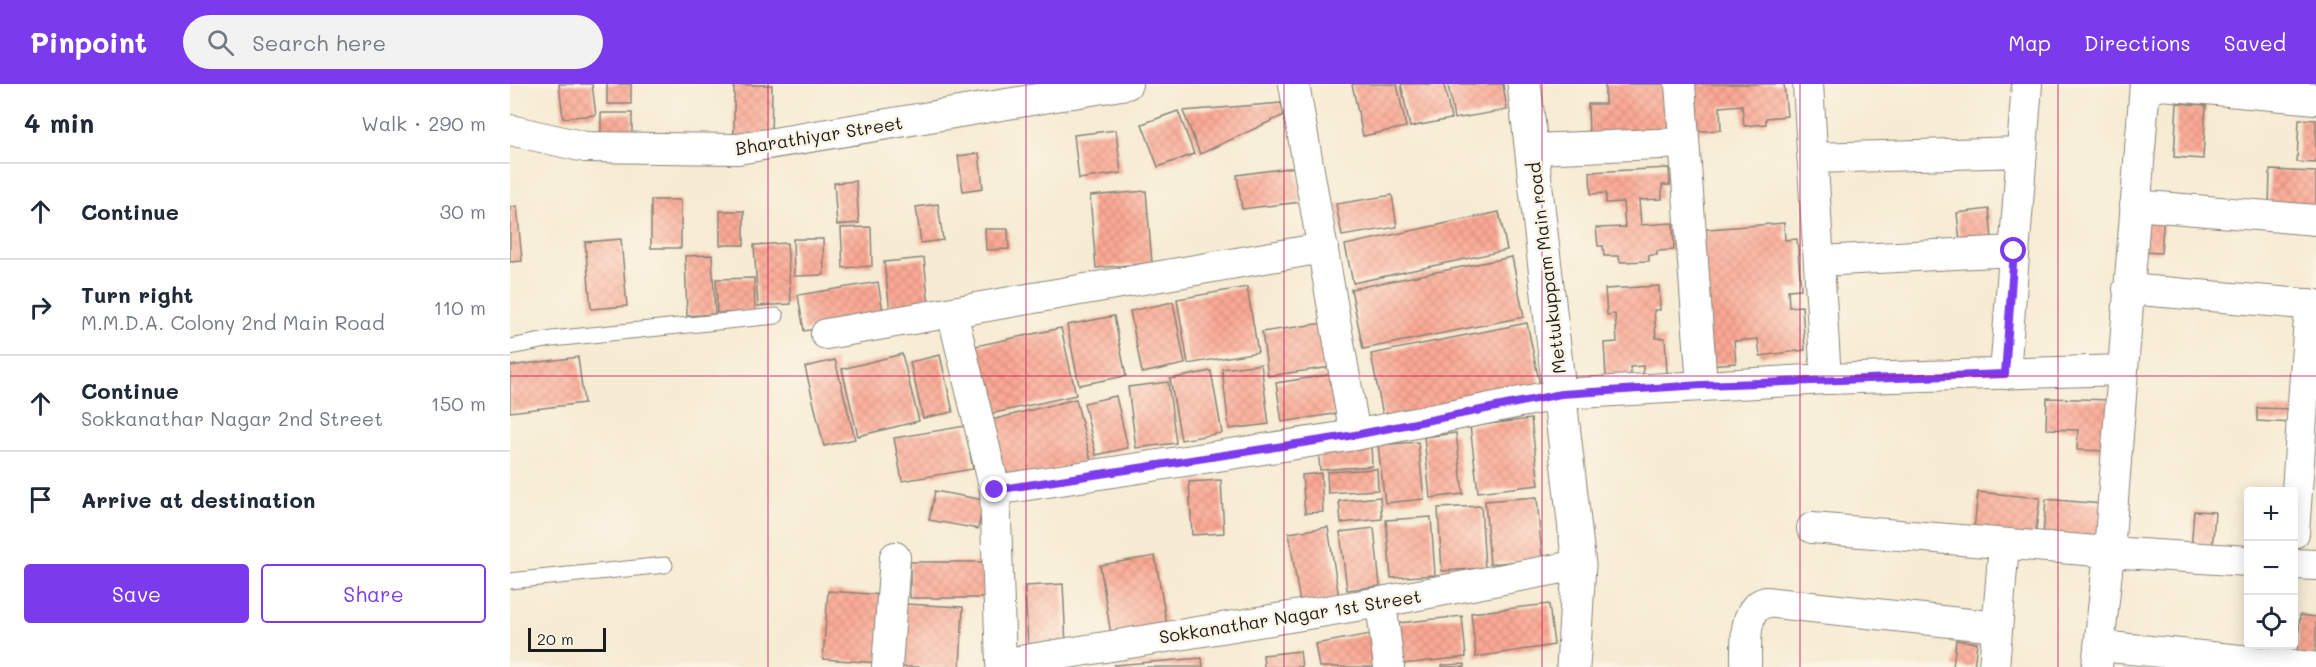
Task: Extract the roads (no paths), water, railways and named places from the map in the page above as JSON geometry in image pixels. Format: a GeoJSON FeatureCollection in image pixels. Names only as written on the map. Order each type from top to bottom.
{"type":"FeatureCollection","features":[{"type":"Feature","properties":{"kind":"main road","name":"Mettukuppam Main road"},"geometry":{"type":"LineString","coordinates":[[1524,84],[1579,566],[1573,667]]}},
{"type":"Feature","properties":{"kind":"street","name":"Bharathiyar Street"},"geometry":{"type":"LineString","coordinates":[[510,130],[585,147],[738,149],[1127,84]]}},
{"type":"Feature","properties":{"kind":"street"},"geometry":{"type":"LineString","coordinates":[[1294,84],[1355,435]]}},
{"type":"Feature","properties":{"kind":"street"},"geometry":{"type":"LineString","coordinates":[[1680,84],[1702,385]]}},
{"type":"Feature","properties":{"kind":"street"},"geometry":{"type":"LineString","coordinates":[[1808,84],[1826,380]]}},
{"type":"Feature","properties":{"kind":"street"},"geometry":{"type":"LineString","coordinates":[[2005,374],[2027,84]]}},
{"type":"Feature","properties":{"kind":"street"},"geometry":{"type":"LineString","coordinates":[[2145,84],[2099,657],[2312,667]]}},
{"type":"Feature","properties":{"kind":"street"},"geometry":{"type":"LineString","coordinates":[[2151,84],[2316,99]]}},
{"type":"Feature","properties":{"kind":"street"},"geometry":{"type":"LineString","coordinates":[[1532,149],[1684,142]]}},
{"type":"Feature","properties":{"kind":"street"},"geometry":{"type":"LineString","coordinates":[[1813,158],[2022,152]]}},
{"type":"Feature","properties":{"kind":"street"},"geometry":{"type":"LineString","coordinates":[[2135,205],[2316,220]]}},
{"type":"Feature","properties":{"kind":"street"},"geometry":{"type":"LineString","coordinates":[[826,334],[1323,248]]}},
{"type":"Feature","properties":{"kind":"street"},"geometry":{"type":"LineString","coordinates":[[1819,261],[2014,251]]}},
{"type":"Feature","properties":{"kind":"street"},"geometry":{"type":"LineString","coordinates":[[2128,289],[2313,305],[2298,487]]}},
{"type":"Feature","properties":{"kind":"street"},"geometry":{"type":"LineString","coordinates":[[952,312],[995,490],[1355,435],[1561,394],[1702,385],[2122,370]]}},
{"type":"Feature","properties":{"kind":"street","name":"Sokkanathar Nagar 1st Street"},"geometry":{"type":"LineString","coordinates":[[995,490],[1001,664],[1381,602],[1579,566]]}},
{"type":"Feature","properties":{"kind":"street"},"geometry":{"type":"LineString","coordinates":[[1812,528],[2244,561]]}},
{"type":"Feature","properties":{"kind":"street"},"geometry":{"type":"LineString","coordinates":[[1994,667],[2004,544]]}},
{"type":"Feature","properties":{"kind":"street"},"geometry":{"type":"LineString","coordinates":[[887,667],[895,557]]}},
{"type":"Feature","properties":{"kind":"street"},"geometry":{"type":"LineString","coordinates":[[2298,564],[2316,565]]}},
{"type":"Feature","properties":{"kind":"street"},"geometry":{"type":"LineString","coordinates":[[1381,602],[1389,667]]}},
{"type":"Feature","properties":{"kind":"street"},"geometry":{"type":"LineString","coordinates":[[1746,667],[1749,616],[1758,604],[1766,602],[1997,627]]}},
{"type":"Feature","properties":{"kind":"lane"},"geometry":{"type":"LineString","coordinates":[[510,347],[552,339],[776,316]]}},
{"type":"Feature","properties":{"kind":"lane"},"geometry":{"type":"LineString","coordinates":[[510,581],[665,565]]}}]}
